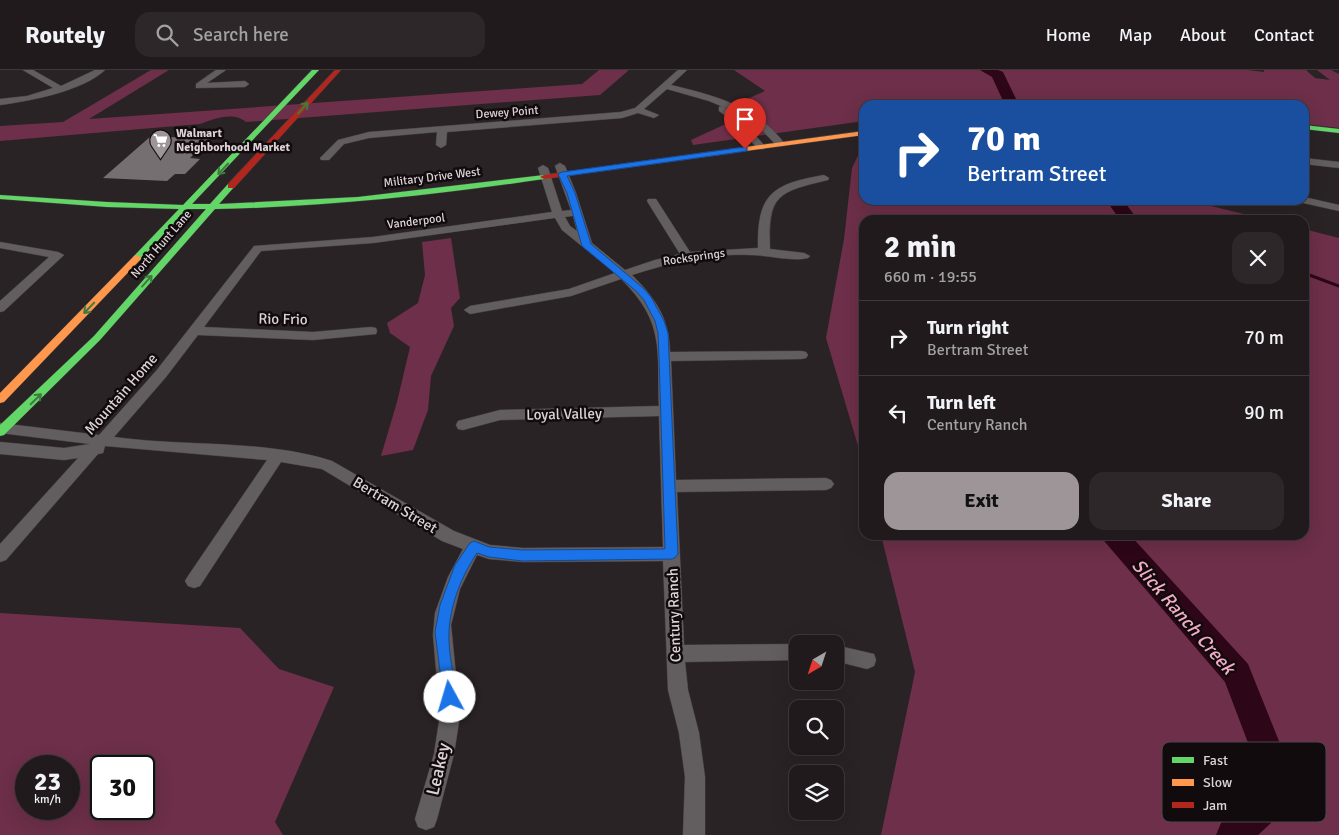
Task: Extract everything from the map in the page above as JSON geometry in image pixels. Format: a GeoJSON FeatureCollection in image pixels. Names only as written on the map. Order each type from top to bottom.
{"type":"FeatureCollection","features":[{"type":"Feature","properties":{"kind":"main road","name":"North Hunt Lane"},"geometry":{"type":"LineString","coordinates":[[0,399],[188,207],[316,70]]}},
{"type":"Feature","properties":{"kind":"main road","name":"North Hunt Lane"},"geometry":{"type":"LineString","coordinates":[[1,430],[97,338],[216,203],[338,70]]}},
{"type":"Feature","properties":{"kind":"main road","name":"Military Drive West"},"geometry":{"type":"LineString","coordinates":[[777,141],[859,126]]}},
{"type":"Feature","properties":{"kind":"main road"},"geometry":{"type":"LineString","coordinates":[[1309,128],[1339,131]]}},
{"type":"Feature","properties":{"kind":"main road","name":"Military Drive West"},"geometry":{"type":"LineString","coordinates":[[0,197],[95,204],[188,207],[216,203],[364,199],[758,143],[859,133]]}},
{"type":"Feature","properties":{"kind":"main road"},"geometry":{"type":"LineString","coordinates":[[1309,134],[1339,138]]}},
{"type":"Feature","properties":{"kind":"main road","name":"Military Drive West"},"geometry":{"type":"LineString","coordinates":[[0,187],[104,196],[196,198],[216,203]]}},
{"type":"Feature","properties":{"kind":"street"},"geometry":{"type":"LineString","coordinates":[[27,70],[61,89]]}},
{"type":"Feature","properties":{"kind":"street"},"geometry":{"type":"LineString","coordinates":[[0,102],[24,99],[61,89],[101,70]]}},
{"type":"Feature","properties":{"kind":"street"},"geometry":{"type":"LineString","coordinates":[[222,70],[199,86],[245,84]]}},
{"type":"Feature","properties":{"kind":"street","name":"Dewey Point"},"geometry":{"type":"LineString","coordinates":[[325,158],[333,148],[353,138],[442,129],[549,125],[622,116],[638,110],[683,70]]}},
{"type":"Feature","properties":{"kind":"street"},"geometry":{"type":"LineString","coordinates":[[665,86],[692,92],[750,115],[777,141]]}},
{"type":"Feature","properties":{"kind":"street"},"geometry":{"type":"LineString","coordinates":[[714,101],[725,113],[736,119],[758,143]]}},
{"type":"Feature","properties":{"kind":"street"},"geometry":{"type":"LineString","coordinates":[[638,110],[654,116]]}},
{"type":"Feature","properties":{"kind":"street"},"geometry":{"type":"LineString","coordinates":[[736,119],[750,115]]}},
{"type":"Feature","properties":{"kind":"street"},"geometry":{"type":"LineString","coordinates":[[441,145],[442,129]]}},
{"type":"Feature","properties":{"kind":"street"},"geometry":{"type":"LineString","coordinates":[[1309,161],[1339,166]]}},
{"type":"Feature","properties":{"kind":"street"},"geometry":{"type":"LineString","coordinates":[[561,170],[577,212],[587,246]]}},
{"type":"Feature","properties":{"kind":"street","name":"Century Ranch"},"geometry":{"type":"LineString","coordinates":[[544,172],[558,215],[566,228],[639,290],[654,310],[663,333],[675,654],[678,690],[689,733],[695,777],[694,835]]}},
{"type":"Feature","properties":{"kind":"street"},"geometry":{"type":"LineString","coordinates":[[764,252],[765,218],[767,208],[773,199],[794,186],[824,178]]}},
{"type":"Feature","properties":{"kind":"street"},"geometry":{"type":"LineString","coordinates":[[550,191],[568,188]]}},
{"type":"Feature","properties":{"kind":"street"},"geometry":{"type":"LineString","coordinates":[[652,201],[687,256]]}},
{"type":"Feature","properties":{"kind":"street"},"geometry":{"type":"LineString","coordinates":[[1309,201],[1339,208]]}},
{"type":"Feature","properties":{"kind":"street","name":"Vanderpool"},"geometry":{"type":"LineString","coordinates":[[258,248],[373,240],[577,212]]}},
{"type":"Feature","properties":{"kind":"street"},"geometry":{"type":"LineString","coordinates":[[0,245],[58,255],[0,308]]}},
{"type":"Feature","properties":{"kind":"street","name":"Mountain Home"},"geometry":{"type":"LineString","coordinates":[[0,555],[161,374],[258,248]]}},
{"type":"Feature","properties":{"kind":"street","name":"Rocksprings"},"geometry":{"type":"LineString","coordinates":[[470,310],[571,292],[659,262],[687,256],[720,252],[764,252],[804,256]]}},
{"type":"Feature","properties":{"kind":"street","name":"Rio Frio"},"geometry":{"type":"LineString","coordinates":[[195,330],[270,336],[313,336],[371,331]]}},
{"type":"Feature","properties":{"kind":"street"},"geometry":{"type":"LineString","coordinates":[[664,357],[801,355]]}},
{"type":"Feature","properties":{"kind":"street","name":"Loyal Valley"},"geometry":{"type":"LineString","coordinates":[[463,425],[500,415],[666,411]]}},
{"type":"Feature","properties":{"kind":"street","name":"Bertram Street"},"geometry":{"type":"LineString","coordinates":[[1,430],[41,433],[98,445]]}},
{"type":"Feature","properties":{"kind":"street"},"geometry":{"type":"LineString","coordinates":[[26,450],[41,433]]}},
{"type":"Feature","properties":{"kind":"street","name":"Bertram Street"},"geometry":{"type":"LineString","coordinates":[[0,448],[64,454],[98,445],[119,443],[278,455],[311,460],[327,465],[448,536],[489,552],[522,556],[672,554]]}},
{"type":"Feature","properties":{"kind":"street"},"geometry":{"type":"LineString","coordinates":[[194,581],[278,455]]}},
{"type":"Feature","properties":{"kind":"street"},"geometry":{"type":"LineString","coordinates":[[669,486],[826,484]]}},
{"type":"Feature","properties":{"kind":"street","name":"Leakey"},"geometry":{"type":"LineString","coordinates":[[426,819],[444,749],[450,716],[450,697],[442,632],[447,605],[462,565],[474,546]]}},
{"type":"Feature","properties":{"kind":"street"},"geometry":{"type":"LineString","coordinates":[[675,654],[789,652]]}},
{"type":"Feature","properties":{"kind":"street"},"geometry":{"type":"LineString","coordinates":[[844,655],[867,660]]}},
{"type":"Feature","properties":{"kind":"shaded area"},"geometry":{"type":"Polygon","coordinates":[[[151,70],[169,70],[89,119],[582,84],[599,70],[629,70],[600,95],[246,122],[229,116],[200,124],[0,141],[0,126],[63,122],[151,70]]]}},
{"type":"Feature","properties":{"kind":"shaded area"},"geometry":{"type":"Polygon","coordinates":[[[734,70],[1248,70],[1264,72],[1264,70],[1306,70],[1315,78],[1330,80],[1317,70],[1331,70],[1339,74],[1339,128],[1309,125],[1309,100],[859,100],[859,122],[693,145],[691,140],[730,122],[723,117],[745,108],[740,102],[765,91],[734,70]]]}},
{"type":"Feature","properties":{"kind":"shaded area"},"geometry":{"type":"Polygon","coordinates":[[[859,153],[859,205],[1207,205],[1248,215],[859,215],[859,449],[826,338],[844,239],[852,168],[859,153]]]}},
{"type":"Feature","properties":{"kind":"shaded area"},"geometry":{"type":"Polygon","coordinates":[[[1309,230],[1339,238],[1339,835],[881,835],[915,672],[882,540],[1309,540],[1309,230]]]}},
{"type":"Feature","properties":{"kind":"shaded area"},"geometry":{"type":"Polygon","coordinates":[[[451,238],[460,298],[451,308],[454,326],[431,376],[428,410],[413,450],[381,456],[397,402],[410,347],[390,333],[387,323],[418,303],[425,275],[422,242],[451,238]]]}},
{"type":"Feature","properties":{"kind":"shaded area"},"geometry":{"type":"Polygon","coordinates":[[[0,613],[240,628],[279,669],[334,687],[275,822],[283,835],[0,835],[0,613]]]}},
{"type":"Feature","properties":{"kind":"building","name":"Walmart Neighborhood Market"},"geometry":{"type":"Polygon","coordinates":[[[151,136],[210,139],[190,158],[200,159],[185,174],[175,174],[167,181],[103,178],[151,136]]]}},
{"type":"Feature","properties":{"kind":"waterway","name":"Slick Ranch Creek"},"geometry":{"type":"LineString","coordinates":[[987,70],[998,75],[1010,100]]}},
{"type":"Feature","properties":{"kind":"waterway","name":"Slick Ranch Creek"},"geometry":{"type":"LineString","coordinates":[[1118,205],[1125,215]]}},
{"type":"Feature","properties":{"kind":"waterway"},"geometry":{"type":"LineString","coordinates":[[1309,275],[1339,286]]}},
{"type":"Feature","properties":{"kind":"waterway","name":"Slick Ranch Creek"},"geometry":{"type":"LineString","coordinates":[[1118,540],[1237,674],[1264,742]]}},
{"type":"Feature","properties":{"kind":"waterway","name":"Slick Ranch Creek"},"geometry":{"type":"LineString","coordinates":[[1233,835],[1247,822]]}},
{"type":"Feature","properties":{"kind":"traffic: fast"},"geometry":{"type":"LineString","coordinates":[[137,258],[316,70]]}},
{"type":"Feature","properties":{"kind":"traffic: fast"},"geometry":{"type":"LineString","coordinates":[[1309,128],[1339,131]]}},
{"type":"Feature","properties":{"kind":"traffic: fast"},"geometry":{"type":"LineString","coordinates":[[0,197],[170,207],[217,207],[311,203],[405,195],[544,177]]}},
{"type":"Feature","properties":{"kind":"traffic: fast"},"geometry":{"type":"LineString","coordinates":[[0,432],[97,338],[231,186]]}},
{"type":"Feature","properties":{"kind":"traffic: slow"},"geometry":{"type":"LineString","coordinates":[[731,151],[859,134]]}},
{"type":"Feature","properties":{"kind":"traffic: slow"},"geometry":{"type":"LineString","coordinates":[[0,399],[137,258]]}},
{"type":"Feature","properties":{"kind":"traffic: jam"},"geometry":{"type":"LineString","coordinates":[[231,186],[338,70]]}},
{"type":"Feature","properties":{"kind":"traffic: jam"},"geometry":{"type":"LineString","coordinates":[[544,177],[731,151]]}},
{"type":"Feature","properties":{"kind":"place","name":"Walmart Neighborhood Market"},"geometry":{"type":"Point","coordinates":[160,159]}},
{"type":"Feature","properties":{"kind":"route"},"geometry":{"type":"LineString","coordinates":[[450,697],[442,632],[447,605],[462,565],[474,546],[489,552],[522,556],[672,554],[663,333],[660,321],[648,299],[623,275],[587,246],[571,193],[562,174],[745,149]]}}]}
